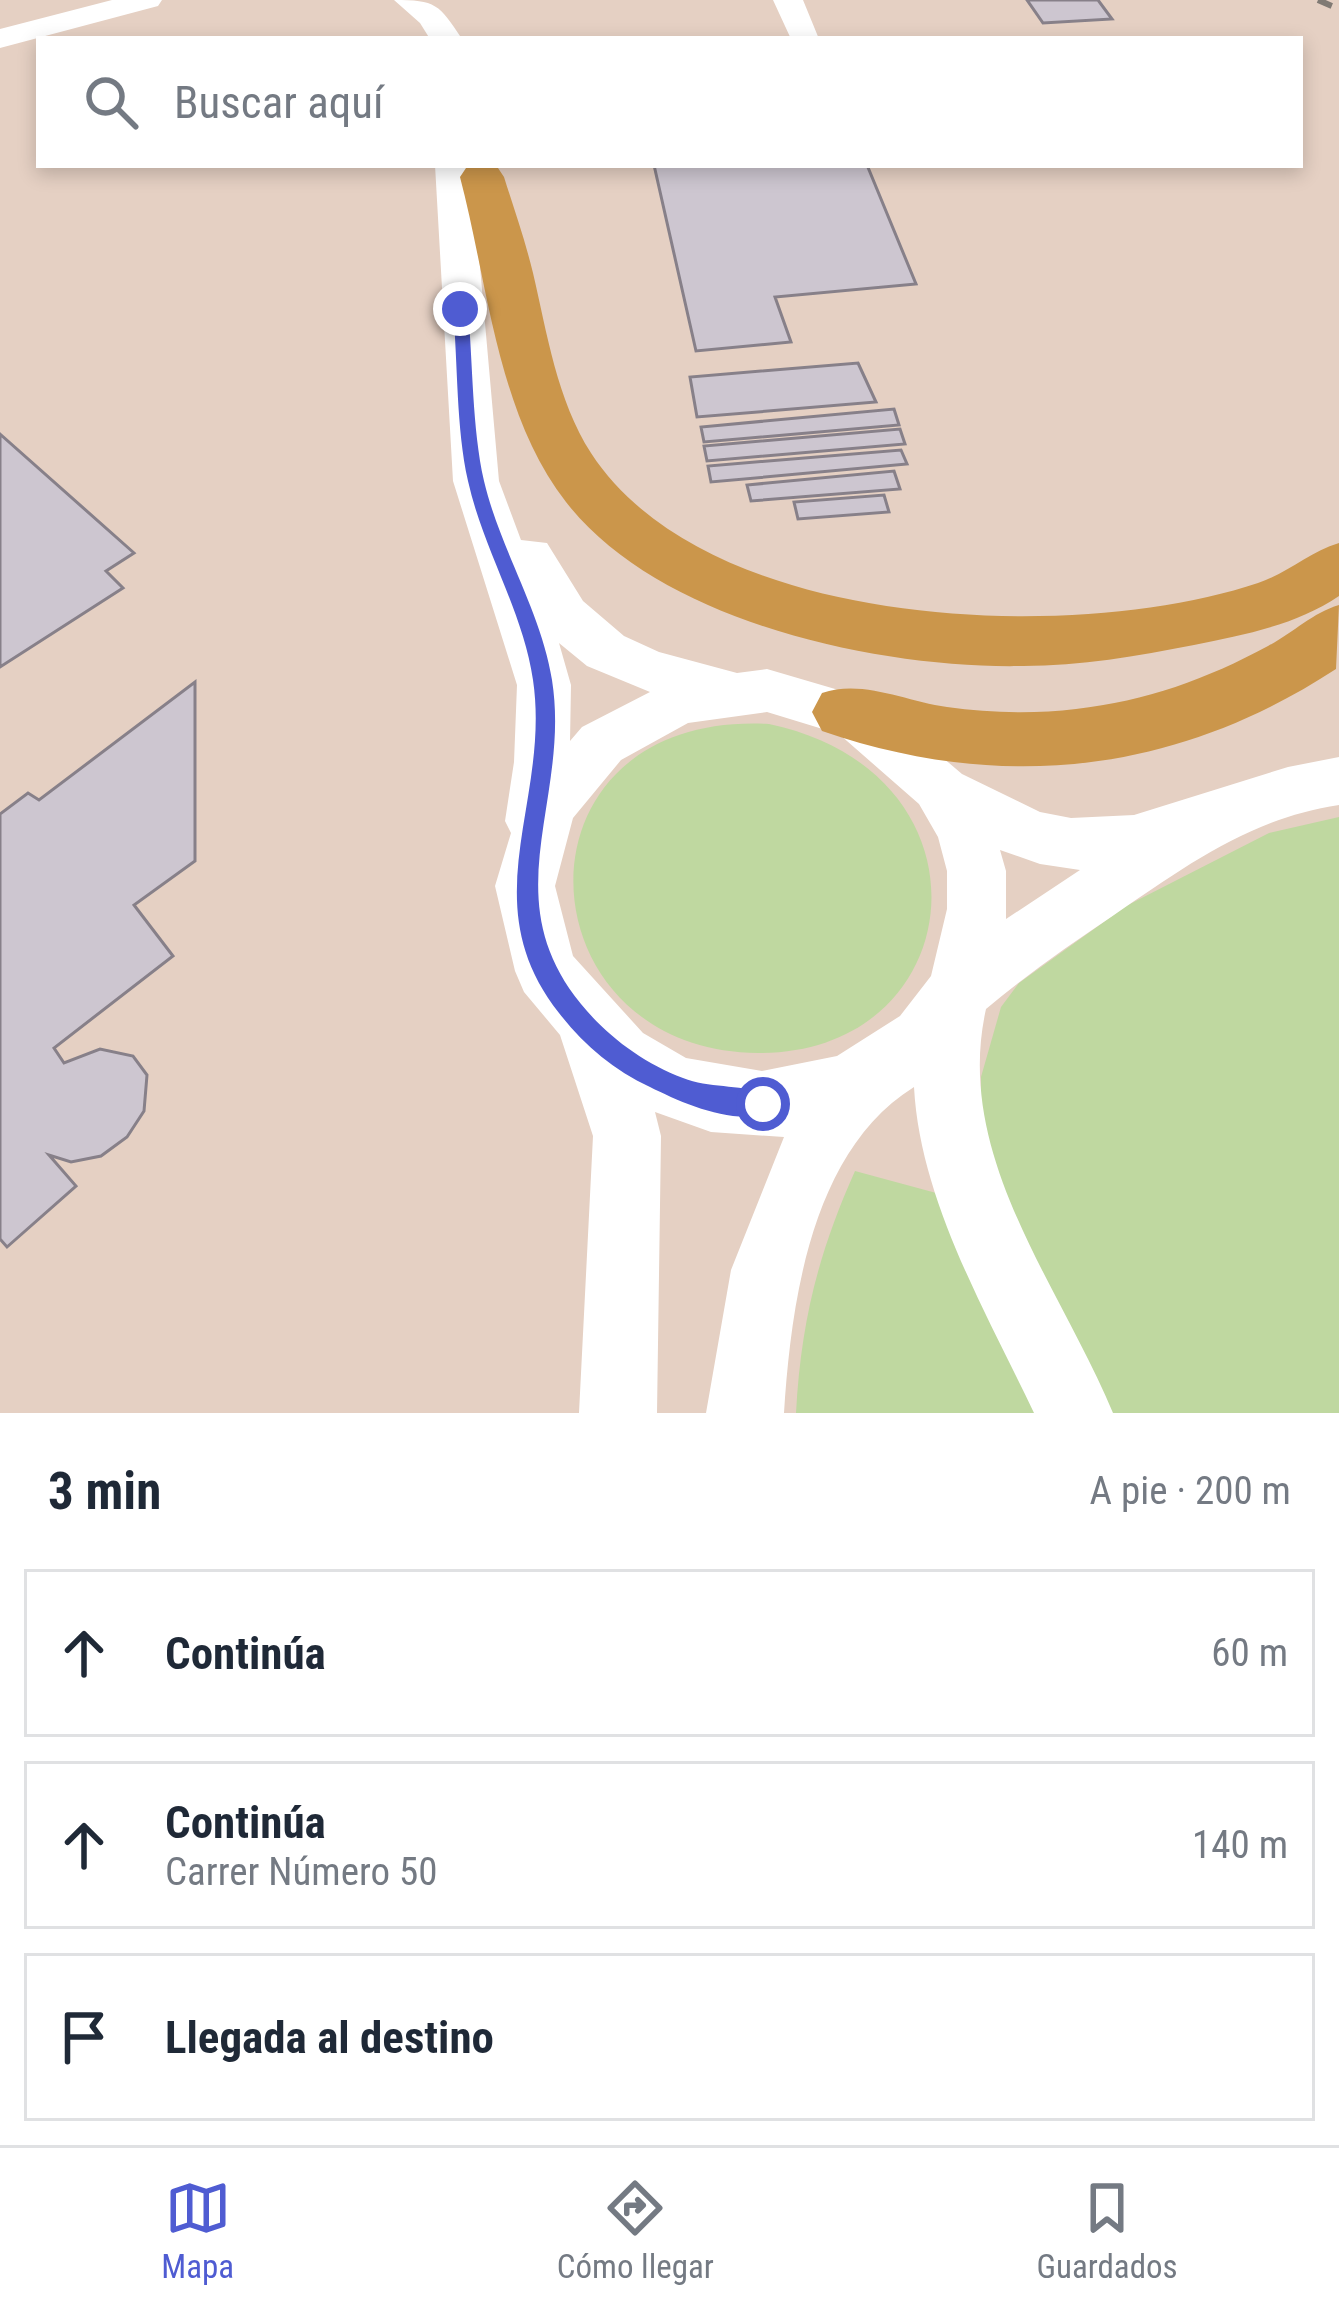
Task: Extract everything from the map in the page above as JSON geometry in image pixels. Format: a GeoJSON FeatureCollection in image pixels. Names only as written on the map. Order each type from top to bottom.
{"type":"FeatureCollection","features":[{"type":"Feature","properties":{"kind":"highway"},"geometry":{"type":"LineString","coordinates":[[472,169],[507,264],[522,349],[542,411],[566,460],[628,530],[712,580],[789,610],[879,633],[979,642],[1084,642],[1292,596],[1339,565]]}},
{"type":"Feature","properties":{"kind":"highway"},"geometry":{"type":"LineString","coordinates":[[844,712],[951,736],[1038,740],[1134,730],[1234,696],[1324,646],[1339,629]]}},
{"type":"Feature","properties":{"kind":"street"},"geometry":{"type":"LineString","coordinates":[[3,38],[84,0]]}},
{"type":"Feature","properties":{"kind":"street"},"geometry":{"type":"LineString","coordinates":[[3,38],[147,0]]}},
{"type":"Feature","properties":{"kind":"street"},"geometry":{"type":"LineString","coordinates":[[410,0],[462,32]]}},
{"type":"Feature","properties":{"kind":"street"},"geometry":{"type":"LineString","coordinates":[[788,0],[805,36]]}},
{"type":"Feature","properties":{"kind":"street"},"geometry":{"type":"LineString","coordinates":[[472,169],[497,439],[520,532],[542,582],[569,625],[614,657],[730,691]]}},
{"type":"Feature","properties":{"kind":"street"},"geometry":{"type":"LineString","coordinates":[[472,169],[476,481],[544,685],[542,762],[524,895],[532,946],[550,984],[587,1030],[634,1067],[680,1090],[763,1104],[809,1099],[882,1066],[922,1041],[954,997],[1011,952],[1206,821]]}},
{"type":"Feature","properties":{"kind":"street"},"geometry":{"type":"LineString","coordinates":[[529,853],[548,807],[593,746],[649,710],[730,691],[769,692],[844,712],[896,744],[942,791],[966,828],[978,864],[980,909],[947,1027],[946,1065],[958,1152],[1074,1413]]}},
{"type":"Feature","properties":{"kind":"street"},"geometry":{"type":"LineString","coordinates":[[942,791],[993,824],[1067,845],[1130,840],[1206,821],[1272,794],[1339,781]]}},
{"type":"Feature","properties":{"kind":"street"},"geometry":{"type":"LineString","coordinates":[[587,1030],[620,1103],[628,1136],[618,1413]]}},
{"type":"Feature","properties":{"kind":"street"},"geometry":{"type":"LineString","coordinates":[[745,1413],[759,1310],[778,1234],[799,1180],[823,1134],[882,1066]]}},
{"type":"Feature","properties":{"kind":"shaded area"},"geometry":{"type":"Polygon","coordinates":[[[0,0],[1339,0],[1339,1413],[0,1413],[0,0]]]}},
{"type":"Feature","properties":{"kind":"green space"},"geometry":{"type":"Polygon","coordinates":[[[769,724],[844,752],[896,796],[924,850],[931,907],[917,962],[883,1009],[829,1041],[758,1053],[679,1038],[621,999],[586,944],[573,882],[585,821],[621,769],[682,734],[769,724]]]}},
{"type":"Feature","properties":{"kind":"green space"},"geometry":{"type":"Polygon","coordinates":[[[1339,817],[1339,1413],[1110,1413],[999,1182],[981,1124],[981,1077],[1001,1007],[1019,983],[1126,906],[1269,833],[1339,817]]]}},
{"type":"Feature","properties":{"kind":"green space"},"geometry":{"type":"Polygon","coordinates":[[[855,1171],[951,1197],[1044,1413],[796,1413],[813,1289],[855,1171]]]}},
{"type":"Feature","properties":{"kind":"building"},"geometry":{"type":"Polygon","coordinates":[[[1027,0],[1098,0],[1112,19],[1043,23],[1027,0]]]}},
{"type":"Feature","properties":{"kind":"building"},"geometry":{"type":"Polygon","coordinates":[[[655,168],[868,168],[916,284],[775,297],[791,342],[696,351],[655,168]]]}},
{"type":"Feature","properties":{"kind":"building"},"geometry":{"type":"Polygon","coordinates":[[[858,363],[876,402],[697,417],[690,377],[858,363]]]}},
{"type":"Feature","properties":{"kind":"building"},"geometry":{"type":"Polygon","coordinates":[[[894,409],[899,425],[704,442],[701,427],[894,409]]]}},
{"type":"Feature","properties":{"kind":"building"},"geometry":{"type":"Polygon","coordinates":[[[900,429],[905,444],[707,461],[704,446],[900,429]]]}},
{"type":"Feature","properties":{"kind":"building"},"geometry":{"type":"Polygon","coordinates":[[[0,434],[134,553],[106,571],[123,588],[0,667],[0,434]]]}},
{"type":"Feature","properties":{"kind":"building"},"geometry":{"type":"Polygon","coordinates":[[[901,450],[907,464],[711,482],[708,466],[901,450]]]}},
{"type":"Feature","properties":{"kind":"building"},"geometry":{"type":"Polygon","coordinates":[[[894,471],[900,489],[751,501],[747,485],[894,471]]]}},
{"type":"Feature","properties":{"kind":"building"},"geometry":{"type":"Polygon","coordinates":[[[884,495],[889,512],[798,519],[794,502],[884,495]]]}},
{"type":"Feature","properties":{"kind":"building"},"geometry":{"type":"Polygon","coordinates":[[[195,682],[195,861],[134,905],[173,956],[54,1048],[64,1063],[100,1049],[133,1056],[147,1075],[144,1111],[127,1137],[101,1156],[71,1162],[49,1155],[76,1186],[7,1247],[0,1239],[0,814],[28,793],[39,800],[195,682]]]}},
{"type":"Feature","properties":{"kind":"railway"},"geometry":{"type":"LineString","coordinates":[[1318,0],[1339,9]]}},
{"type":"Feature","properties":{"kind":"route"},"geometry":{"type":"LineString","coordinates":[[460,309],[476,481],[544,685],[542,762],[524,895],[532,946],[550,984],[587,1030],[634,1067],[680,1090],[763,1104]]}}]}
